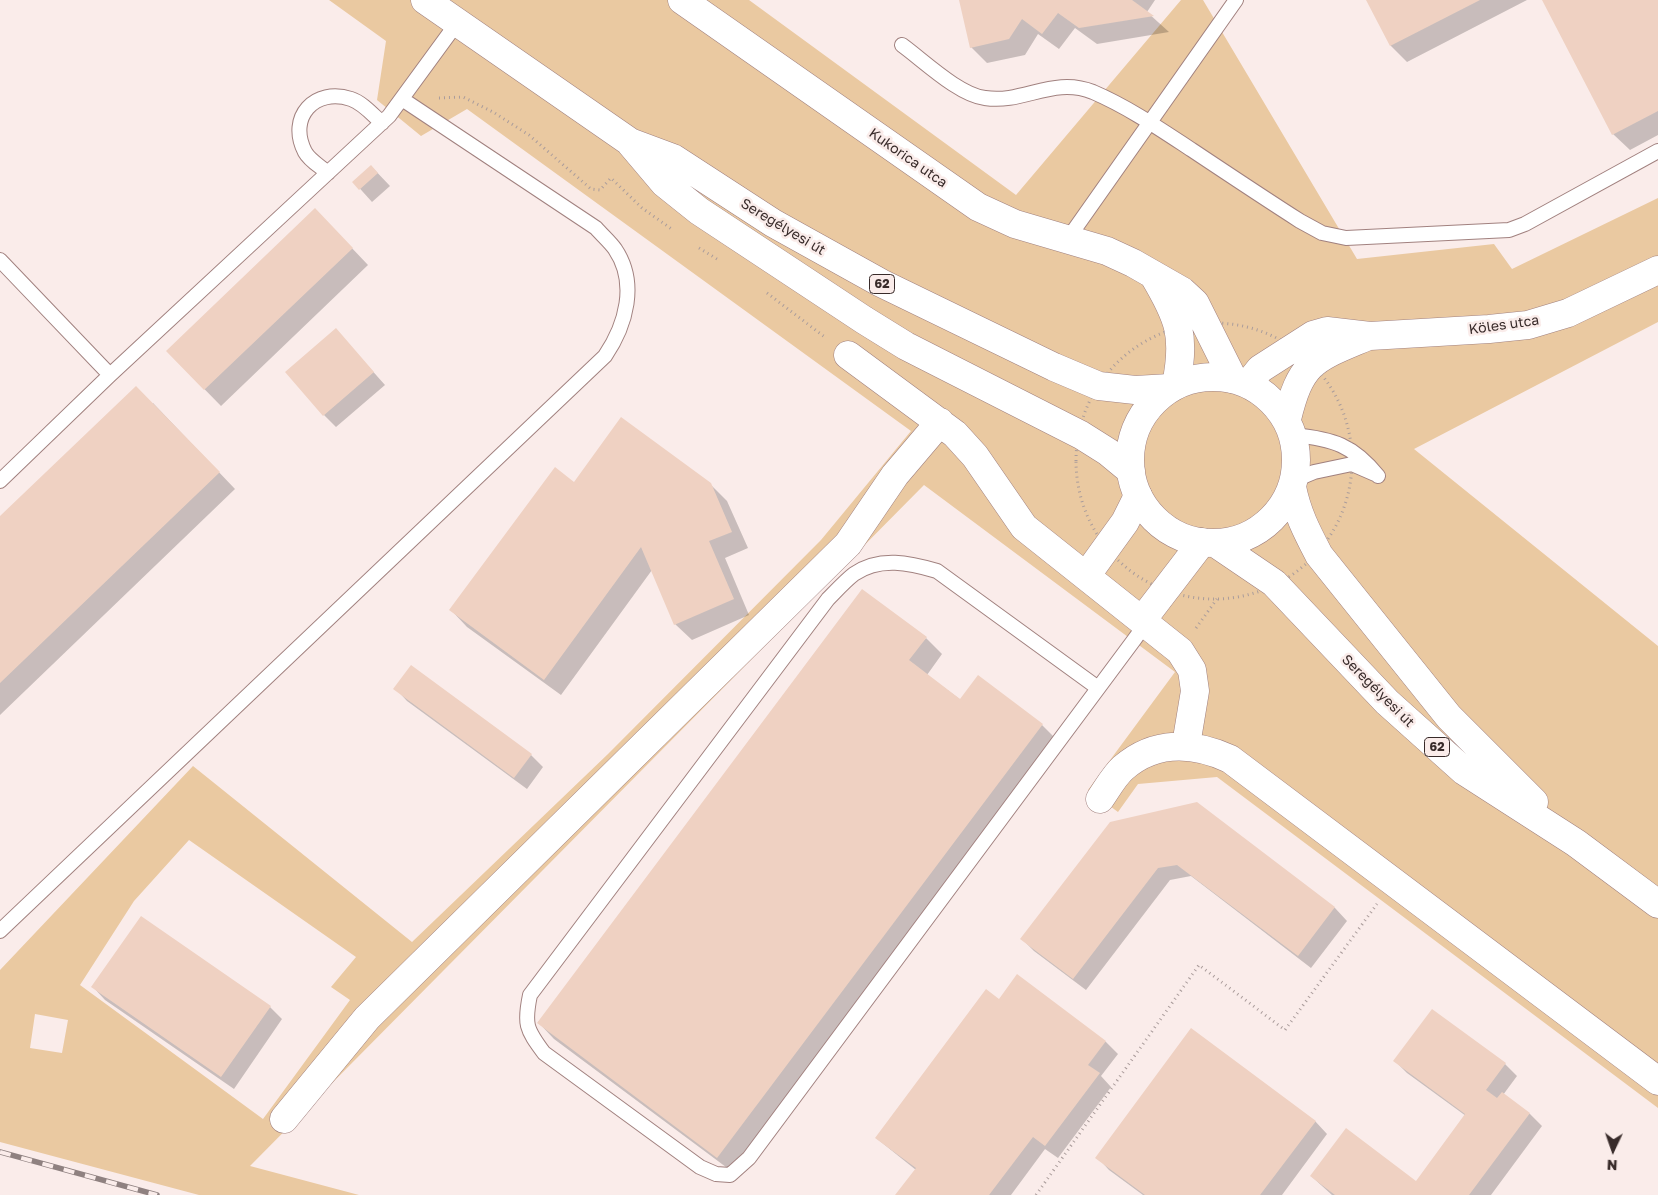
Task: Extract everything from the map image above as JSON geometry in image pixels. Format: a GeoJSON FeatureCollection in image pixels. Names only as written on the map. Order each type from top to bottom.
{"type":"FeatureCollection","features":[{"type":"Feature","properties":{"kind":"main road","name":"Seregélyesi út"},"geometry":{"type":"LineString","coordinates":[[425,0],[457,24],[630,142],[673,158],[773,223],[882,284],[1054,367],[1099,386],[1135,390],[1173,387],[1204,377],[1241,381]]}},
{"type":"Feature","properties":{"kind":"main road","name":"Kukorica utca"},"geometry":{"type":"LineString","coordinates":[[682,0],[978,207],[1014,224],[1107,252],[1133,263],[1154,276],[1170,304],[1192,324],[1241,381]]}},
{"type":"Feature","properties":{"kind":"main road","name":"Seregélyesi út"},"geometry":{"type":"LineString","coordinates":[[630,142],[664,183],[699,211],[906,346],[1081,435],[1108,452],[1134,484],[1145,508],[1164,527],[1176,534],[1208,543],[1274,583],[1318,628],[1346,661],[1430,742],[1464,771],[1576,843],[1658,904]]}},
{"type":"Feature","properties":{"kind":"main road","name":"Köles utca"},"geometry":{"type":"LineString","coordinates":[[1241,381],[1260,369],[1302,355],[1327,353],[1370,336],[1489,330],[1528,325],[1568,313],[1658,270]]}},
{"type":"Feature","properties":{"kind":"main road","name":"Kukorica utca"},"geometry":{"type":"LineString","coordinates":[[1173,387],[1180,365],[1181,343],[1192,324]]}},
{"type":"Feature","properties":{"kind":"main road"},"geometry":{"type":"LineString","coordinates":[[848,355],[955,434],[975,456],[1024,527],[1145,621],[1180,651],[1192,670],[1194,692],[1186,745]]}},
{"type":"Feature","properties":{"kind":"main road","name":"Köles utca"},"geometry":{"type":"LineString","coordinates":[[1290,427],[1300,380],[1302,355]]}},
{"type":"Feature","properties":{"kind":"main road"},"geometry":{"type":"LineString","coordinates":[[1241,381],[1273,402],[1290,427]]}},
{"type":"Feature","properties":{"kind":"main road","name":"Seregélyesi út"},"geometry":{"type":"LineString","coordinates":[[1134,484],[1130,457],[1135,430],[1149,406],[1173,387]]}},
{"type":"Feature","properties":{"kind":"main road"},"geometry":{"type":"LineString","coordinates":[[284,1119],[367,1018],[848,544],[895,475],[940,422]]}},
{"type":"Feature","properties":{"kind":"main road","name":"Seregélyesi út"},"geometry":{"type":"LineString","coordinates":[[1290,427],[1297,457],[1294,484],[1296,508],[1302,524],[1319,555],[1449,717],[1576,843]]}},
{"type":"Feature","properties":{"kind":"main road"},"geometry":{"type":"LineString","coordinates":[[1086,576],[1125,522],[1134,484]]}},
{"type":"Feature","properties":{"kind":"main road","name":"Seregélyesi út"},"geometry":{"type":"LineString","coordinates":[[1208,543],[1229,541],[1256,532],[1278,512],[1294,484]]}},
{"type":"Feature","properties":{"kind":"main road"},"geometry":{"type":"LineString","coordinates":[[1145,621],[1164,591],[1208,543]]}},
{"type":"Feature","properties":{"kind":"main road"},"geometry":{"type":"LineString","coordinates":[[1100,799],[1122,769],[1143,753],[1166,746],[1186,745],[1210,750],[1230,759],[1658,1081]]}},
{"type":"Feature","properties":{"kind":"lane"},"geometry":{"type":"LineString","coordinates":[[1067,240],[1148,121],[1236,0]]}},
{"type":"Feature","properties":{"kind":"lane"},"geometry":{"type":"LineString","coordinates":[[0,481],[110,375],[382,123],[457,24]]}},
{"type":"Feature","properties":{"kind":"lane"},"geometry":{"type":"LineString","coordinates":[[902,45],[961,89],[983,98],[1004,99],[1062,86],[1079,88],[1094,93],[1148,121],[1300,221],[1322,233],[1346,238],[1509,230],[1525,224],[1658,151]]}},
{"type":"Feature","properties":{"kind":"lane"},"geometry":{"type":"LineString","coordinates":[[328,173],[310,158],[301,141],[301,120],[308,107],[325,97],[344,98],[361,105],[382,123]]}},
{"type":"Feature","properties":{"kind":"lane"},"geometry":{"type":"LineString","coordinates":[[0,931],[598,363],[618,337],[628,299],[625,269],[615,249],[609,242],[596,228],[402,99]]}},
{"type":"Feature","properties":{"kind":"lane"},"geometry":{"type":"LineString","coordinates":[[0,260],[110,375]]}},
{"type":"Feature","properties":{"kind":"lane"},"geometry":{"type":"LineString","coordinates":[[1290,427],[1352,449],[1366,460],[1378,476],[1352,464],[1314,472],[1294,484]]}},
{"type":"Feature","properties":{"kind":"lane"},"geometry":{"type":"LineString","coordinates":[[1098,688],[938,571],[909,562],[879,563],[854,574],[828,599],[530,995],[525,1019],[529,1033],[544,1053],[700,1167],[716,1174],[730,1175],[749,1158],[1098,688],[1145,621]]}},
{"type":"Feature","properties":{"kind":"path"},"geometry":{"type":"LineString","coordinates":[[402,99],[463,97],[529,135],[592,189],[600,190],[611,178],[642,208],[681,235]]}},
{"type":"Feature","properties":{"kind":"path"},"geometry":{"type":"LineString","coordinates":[[696,246],[719,260]]}},
{"type":"Feature","properties":{"kind":"path"},"geometry":{"type":"LineString","coordinates":[[764,290],[848,355]]}},
{"type":"Feature","properties":{"kind":"path"},"geometry":{"type":"LineString","coordinates":[[1192,324],[1249,327],[1281,339],[1302,355],[1327,381],[1339,402],[1348,425],[1352,449],[1350,485],[1344,506],[1329,543],[1319,555],[1293,574],[1245,596],[1217,599],[1190,597],[1164,591],[1132,573],[1105,548],[1087,521],[1077,489],[1074,456],[1099,386],[1115,362],[1145,340],[1192,324]]}},
{"type":"Feature","properties":{"kind":"path"},"geometry":{"type":"LineString","coordinates":[[1180,651],[1217,599]]}},
{"type":"Feature","properties":{"kind":"path"},"geometry":{"type":"LineString","coordinates":[[1036,1195],[1199,965],[1285,1030],[1380,899]]}},
{"type":"Feature","properties":{"kind":"shaded area"},"geometry":{"type":"Polygon","coordinates":[[[329,0],[749,0],[1016,195],[1181,0],[1203,0],[1357,259],[1494,244],[1512,269],[1658,198],[1658,322],[1414,449],[1658,646],[1658,1108],[1217,777],[1138,784],[1118,812],[1088,790],[1175,672],[924,485],[250,1166],[359,1195],[199,1195],[0,1142],[0,970],[193,766],[412,942],[608,754],[821,540],[911,431],[467,109],[421,136],[377,100],[386,41],[329,0]],[[189,840],[134,901],[80,985],[263,1119],[350,1000],[331,987],[356,957],[189,840]],[[35,1014],[30,1048],[62,1053],[68,1020],[35,1014]]]}},
{"type":"Feature","properties":{"kind":"building"},"geometry":{"type":"Polygon","coordinates":[[[959,0],[1132,0],[1154,16],[1079,28],[1058,13],[1042,34],[1022,19],[1009,39],[970,48],[959,0]]]}},
{"type":"Feature","properties":{"kind":"building"},"geometry":{"type":"Polygon","coordinates":[[[1366,0],[1480,0],[1390,46],[1366,0]]]}},
{"type":"Feature","properties":{"kind":"building"},"geometry":{"type":"Polygon","coordinates":[[[1542,0],[1658,0],[1658,111],[1612,135],[1542,0]]]}},
{"type":"Feature","properties":{"kind":"building"},"geometry":{"type":"Polygon","coordinates":[[[371,165],[378,173],[359,190],[352,182],[371,165]]]}},
{"type":"Feature","properties":{"kind":"building"},"geometry":{"type":"Polygon","coordinates":[[[315,208],[353,248],[204,390],[166,351],[315,208]]]}},
{"type":"Feature","properties":{"kind":"building"},"geometry":{"type":"Polygon","coordinates":[[[336,328],[374,372],[323,416],[285,372],[336,328]]]}},
{"type":"Feature","properties":{"kind":"building"},"geometry":{"type":"Polygon","coordinates":[[[136,386],[220,472],[0,683],[0,516],[136,386]]]}},
{"type":"Feature","properties":{"kind":"building"},"geometry":{"type":"Polygon","coordinates":[[[621,417],[711,483],[732,532],[709,541],[734,599],[674,625],[641,547],[544,680],[449,610],[555,467],[574,482],[621,417]]]}},
{"type":"Feature","properties":{"kind":"building"},"geometry":{"type":"Polygon","coordinates":[[[862,589],[927,637],[909,660],[960,699],[978,675],[1043,724],[717,1158],[537,1023],[862,589]]]}},
{"type":"Feature","properties":{"kind":"building"},"geometry":{"type":"Polygon","coordinates":[[[411,665],[532,754],[514,778],[393,689],[411,665]]]}},
{"type":"Feature","properties":{"kind":"building"},"geometry":{"type":"Polygon","coordinates":[[[1197,802],[1335,907],[1298,956],[1177,865],[1158,868],[1073,979],[1020,939],[1110,822],[1197,802]]]}},
{"type":"Feature","properties":{"kind":"building"},"geometry":{"type":"Polygon","coordinates":[[[141,916],[271,1006],[221,1077],[91,987],[141,916]]]}},
{"type":"Feature","properties":{"kind":"building"},"geometry":{"type":"Polygon","coordinates":[[[1017,974],[1106,1041],[1088,1065],[1100,1073],[1045,1146],[1033,1137],[989,1195],[895,1195],[916,1168],[875,1138],[986,989],[999,999],[1017,974]]]}},
{"type":"Feature","properties":{"kind":"building"},"geometry":{"type":"Polygon","coordinates":[[[1432,1009],[1506,1063],[1486,1090],[1497,1098],[1502,1092],[1530,1113],[1469,1195],[1335,1195],[1310,1176],[1346,1128],[1416,1181],[1465,1114],[1393,1061],[1432,1009]]]}},
{"type":"Feature","properties":{"kind":"building"},"geometry":{"type":"Polygon","coordinates":[[[1191,1028],[1316,1121],[1260,1195],[1145,1195],[1095,1158],[1191,1028]]]}},
{"type":"Feature","properties":{"kind":"railway"},"geometry":{"type":"LineString","coordinates":[[0,1152],[157,1195]]}}]}
